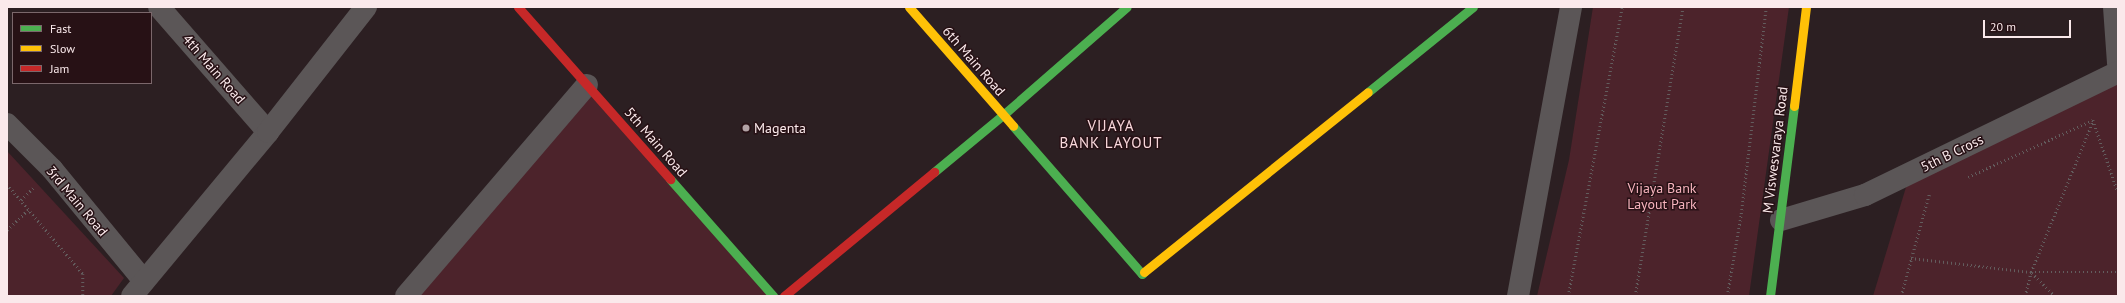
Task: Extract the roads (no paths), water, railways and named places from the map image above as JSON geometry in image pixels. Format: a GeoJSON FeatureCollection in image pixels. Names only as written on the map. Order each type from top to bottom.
{"type":"FeatureCollection","features":[{"type":"Feature","properties":{"kind":"street","name":"4th Main Road"},"geometry":{"type":"LineString","coordinates":[[160,7],[268,132]]}},
{"type":"Feature","properties":{"kind":"street"},"geometry":{"type":"LineString","coordinates":[[138,288],[268,132],[366,7]]}},
{"type":"Feature","properties":{"kind":"street","name":"5th Main Road"},"geometry":{"type":"LineString","coordinates":[[518,7],[773,296]]}},
{"type":"Feature","properties":{"kind":"street","name":"6th Main Road"},"geometry":{"type":"LineString","coordinates":[[909,7],[1142,274],[1473,7]]}},
{"type":"Feature","properties":{"kind":"street"},"geometry":{"type":"LineString","coordinates":[[784,296],[1003,115],[1127,7]]}},
{"type":"Feature","properties":{"kind":"street"},"geometry":{"type":"LineString","coordinates":[[1518,296],[1572,7]]}},
{"type":"Feature","properties":{"kind":"street","name":"M Viswesvaraya Road"},"geometry":{"type":"LineString","coordinates":[[1770,296],[1781,220],[1806,7]]}},
{"type":"Feature","properties":{"kind":"street"},"geometry":{"type":"LineString","coordinates":[[2114,7],[2118,63]]}},
{"type":"Feature","properties":{"kind":"street","name":"5th B Cross"},"geometry":{"type":"LineString","coordinates":[[1781,220],[1865,195],[2118,72]]}},
{"type":"Feature","properties":{"kind":"street"},"geometry":{"type":"LineString","coordinates":[[406,296],[587,85]]}},
{"type":"Feature","properties":{"kind":"street","name":"3rd Main Road"},"geometry":{"type":"LineString","coordinates":[[7,124],[52,169],[138,288]]}},
{"type":"Feature","properties":{"kind":"place","name":"Magenta"},"geometry":{"type":"Point","coordinates":[746,128]}},
{"type":"Feature","properties":{"kind":"district","name":"VIJAYA BANK LAYOUT"},"geometry":{"type":"Point","coordinates":[1111,134]}},
{"type":"Feature","properties":{"kind":"park label","name":"Vijaya Bank Layout Park"},"geometry":{"type":"Point","coordinates":[1662,196]}}]}
